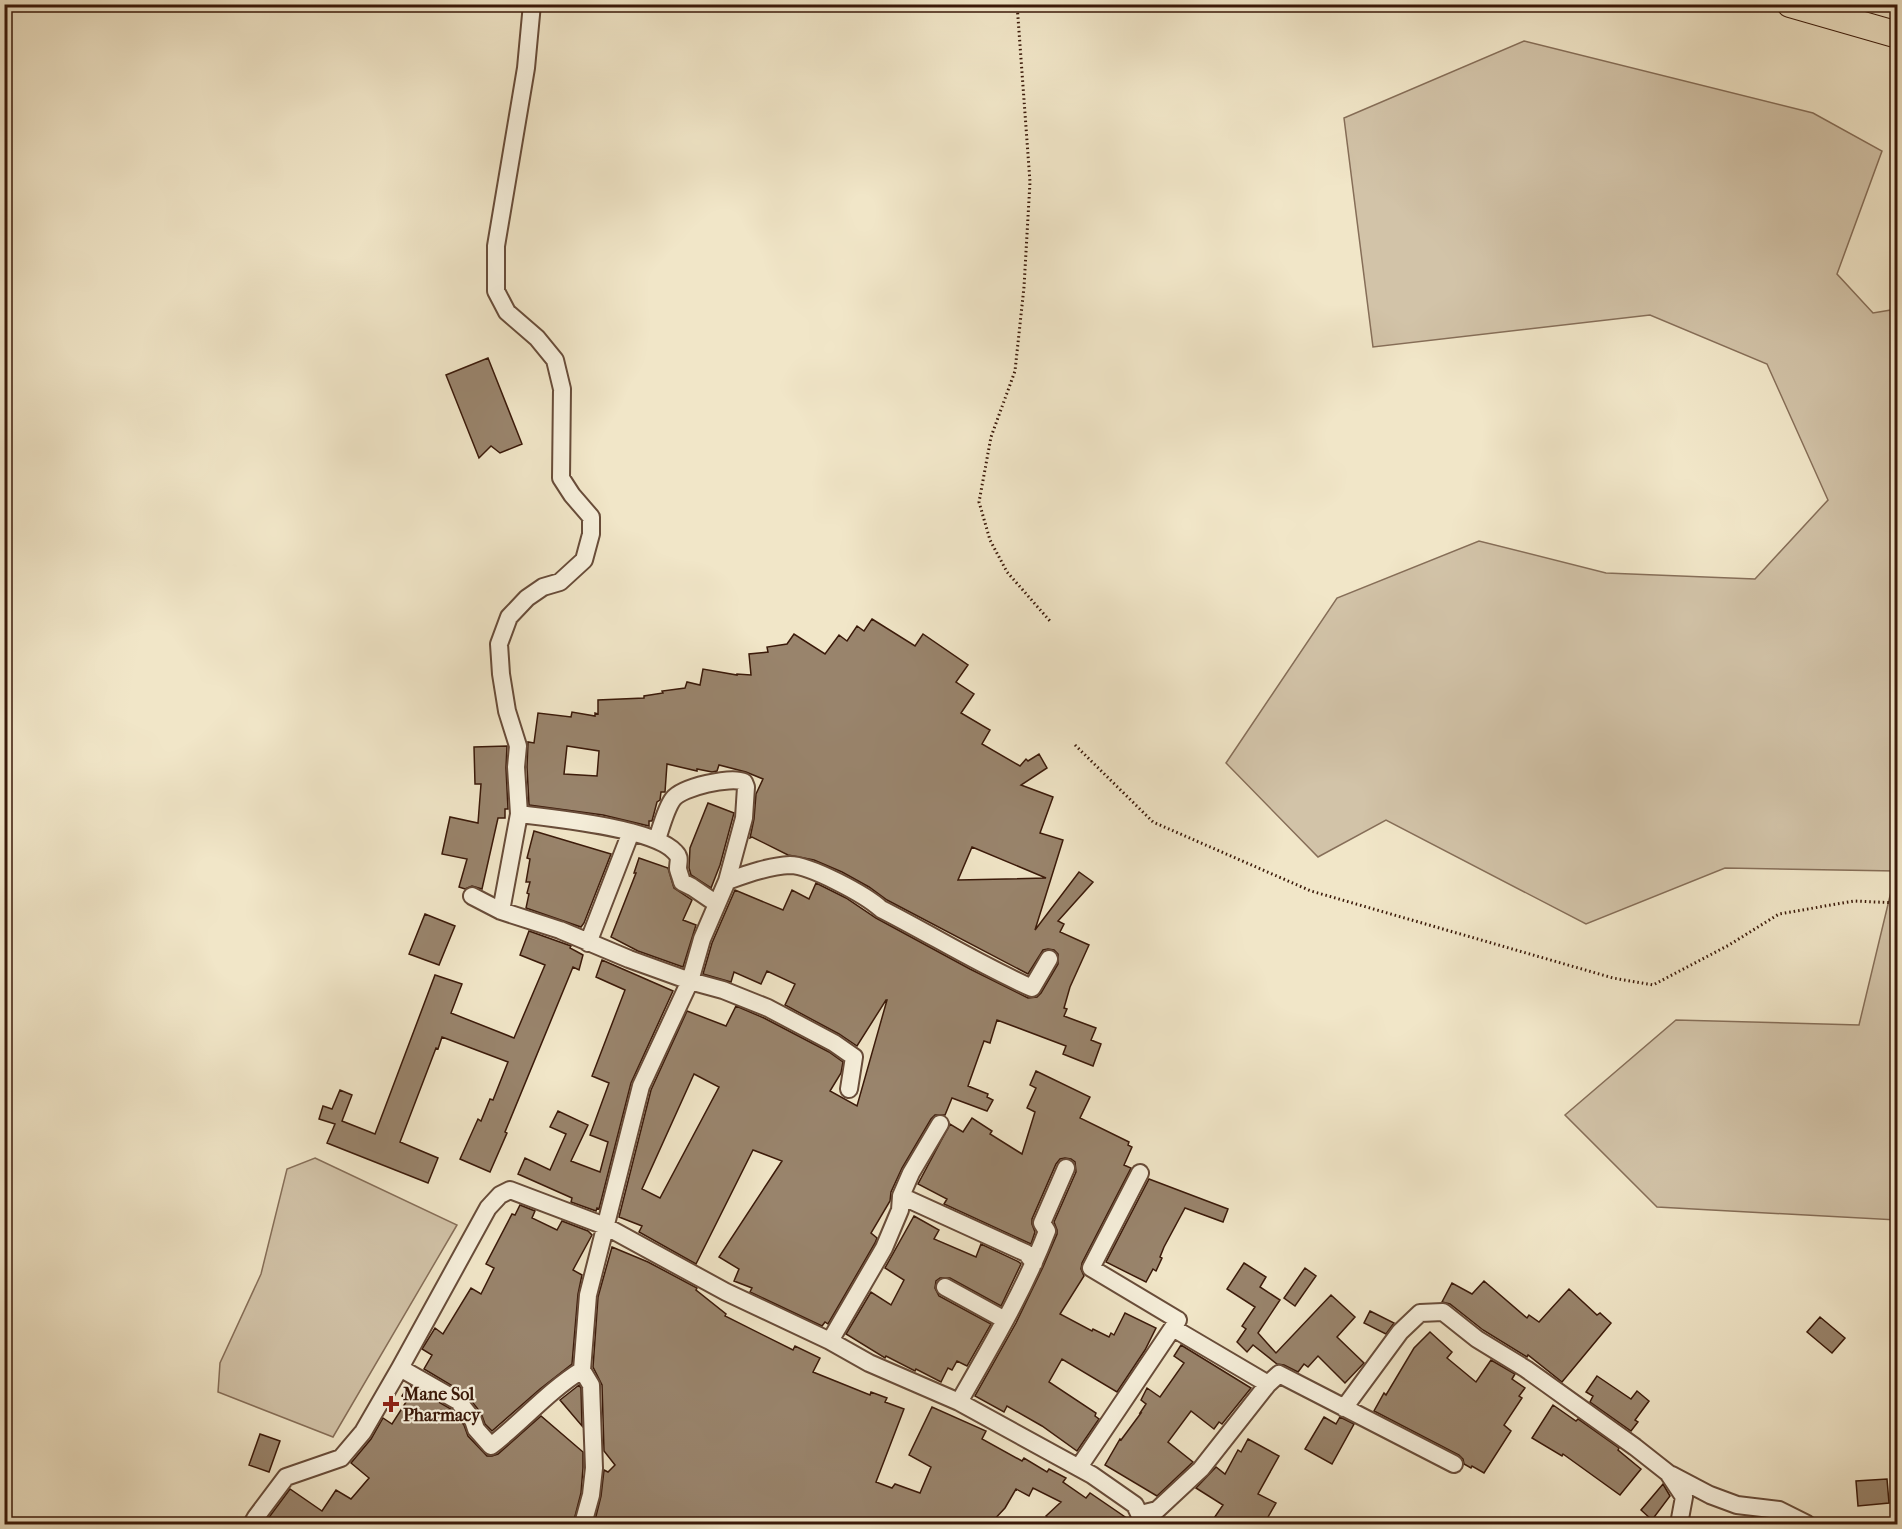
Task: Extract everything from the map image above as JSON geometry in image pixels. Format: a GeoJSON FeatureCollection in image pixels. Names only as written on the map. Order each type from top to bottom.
{"type":"FeatureCollection","features":[{"type":"Feature","properties":{"kind":"main road"},"geometry":{"type":"LineString","coordinates":[[1790,4],[1898,35]]}},
{"type":"Feature","properties":{"kind":"street"},"geometry":{"type":"LineString","coordinates":[[501,911],[519,814],[516,767],[518,746],[507,711],[499,644],[509,617],[527,598],[543,588],[560,582],[584,560],[591,534],[591,517],[561,478],[562,389],[555,360],[537,338],[507,312],[496,291],[496,246],[526,68],[532,4]]}},
{"type":"Feature","properties":{"kind":"street"},"geometry":{"type":"LineString","coordinates":[[583,1524],[591,1495],[594,1468],[591,1385],[582,1370],[588,1295],[641,1086],[690,981],[702,939],[727,881],[744,818],[746,787],[744,782],[739,780],[714,783],[681,792],[672,800],[657,839]]}},
{"type":"Feature","properties":{"kind":"street"},"geometry":{"type":"LineString","coordinates":[[519,814],[591,824],[657,839],[676,852],[680,859],[678,869],[682,882],[717,904]]}},
{"type":"Feature","properties":{"kind":"street"},"geometry":{"type":"LineString","coordinates":[[588,943],[631,832]]}},
{"type":"Feature","properties":{"kind":"street"},"geometry":{"type":"LineString","coordinates":[[727,881],[774,867],[793,865],[837,881],[881,909],[1032,988],[1049,959]]}},
{"type":"Feature","properties":{"kind":"street"},"geometry":{"type":"LineString","coordinates":[[472,896],[501,911],[560,930],[588,943],[768,1008],[854,1056],[849,1089]]}},
{"type":"Feature","properties":{"kind":"street"},"geometry":{"type":"LineString","coordinates":[[830,1341],[884,1248],[900,1210],[901,1196],[911,1173],[940,1124]]}},
{"type":"Feature","properties":{"kind":"street"},"geometry":{"type":"LineString","coordinates":[[959,1402],[1034,1263],[1047,1231],[1042,1223],[1066,1168]]}},
{"type":"Feature","properties":{"kind":"street"},"geometry":{"type":"LineString","coordinates":[[1079,1467],[1178,1320],[1091,1268],[1140,1173]]}},
{"type":"Feature","properties":{"kind":"street"},"geometry":{"type":"LineString","coordinates":[[252,1524],[286,1477],[341,1458],[363,1432],[488,1208],[501,1195],[510,1190],[605,1226],[726,1292],[830,1341],[869,1363],[959,1402],[1079,1467],[1135,1504],[1142,1519],[1157,1510],[1201,1469],[1268,1384],[1279,1374],[1454,1464]]}},
{"type":"Feature","properties":{"kind":"street"},"geometry":{"type":"LineString","coordinates":[[901,1196],[1026,1253],[1034,1263]]}},
{"type":"Feature","properties":{"kind":"street"},"geometry":{"type":"LineString","coordinates":[[945,1287],[1005,1320]]}},
{"type":"Feature","properties":{"kind":"street"},"geometry":{"type":"LineString","coordinates":[[1344,1408],[1400,1332],[1420,1313],[1443,1312],[1477,1339],[1535,1375],[1668,1473],[1710,1495],[1737,1505],[1779,1510],[1807,1524]]}},
{"type":"Feature","properties":{"kind":"street"},"geometry":{"type":"LineString","coordinates":[[1173,1329],[1268,1384]]}},
{"type":"Feature","properties":{"kind":"street"},"geometry":{"type":"LineString","coordinates":[[400,1368],[458,1401],[473,1419],[476,1429],[491,1446],[552,1390],[582,1370]]}},
{"type":"Feature","properties":{"kind":"street"},"geometry":{"type":"LineString","coordinates":[[1668,1473],[1684,1497],[1679,1524]]}},
{"type":"Feature","properties":{"kind":"path"},"geometry":{"type":"LineString","coordinates":[[1017,4],[1030,182],[1023,287],[1015,371],[991,437],[979,502],[990,540],[1007,572],[1050,621]]}},
{"type":"Feature","properties":{"kind":"path"},"geometry":{"type":"LineString","coordinates":[[1075,745],[1153,822],[1300,886],[1614,978],[1653,985],[1729,945],[1779,914],[1854,901],[1898,903]]}},
{"type":"Feature","properties":{"kind":"shaded area"},"geometry":{"type":"Polygon","coordinates":[[[1524,41],[1813,113],[1882,151],[1837,274],[1873,313],[1897,309],[1897,1220],[1657,1207],[1565,1115],[1676,1020],[1859,1025],[1896,871],[1725,868],[1586,924],[1386,820],[1318,857],[1226,763],[1337,598],[1479,541],[1606,573],[1755,579],[1828,500],[1767,364],[1650,315],[1373,347],[1344,118],[1524,41]]]}},
{"type":"Feature","properties":{"kind":"shaded area"},"geometry":{"type":"Polygon","coordinates":[[[315,1158],[457,1225],[333,1437],[218,1392],[220,1363],[261,1274],[287,1169],[315,1158]]]}},
{"type":"Feature","properties":{"kind":"building"},"geometry":{"type":"Polygon","coordinates":[[[488,358],[522,444],[500,453],[491,446],[479,458],[446,375],[488,358]]]}},
{"type":"Feature","properties":{"kind":"building"},"geometry":{"type":"Polygon","coordinates":[[[872,619],[915,646],[923,634],[968,665],[956,682],[974,694],[961,713],[990,730],[982,744],[1020,766],[1026,759],[1028,761],[1039,754],[1047,768],[1021,785],[1053,797],[1040,833],[1063,840],[1035,930],[1079,872],[1093,882],[1058,921],[1064,924],[1060,932],[1089,945],[1070,987],[1064,1016],[1096,1028],[1091,1040],[1101,1044],[1093,1066],[1063,1054],[1066,1046],[997,1020],[990,1043],[984,1041],[968,1086],[988,1094],[987,1097],[993,1100],[987,1111],[952,1098],[945,1115],[935,1115],[931,1119],[902,1168],[891,1192],[890,1201],[871,1233],[877,1238],[875,1243],[828,1324],[825,1322],[822,1326],[750,1292],[752,1288],[734,1281],[739,1269],[719,1257],[782,1161],[753,1150],[696,1264],[639,1232],[642,1226],[619,1217],[651,1090],[687,1011],[726,1026],[736,1006],[829,1052],[843,1062],[841,1073],[830,1091],[857,1106],[887,1000],[857,1046],[785,1005],[795,984],[767,971],[761,984],[734,972],[731,982],[703,974],[712,943],[735,890],[783,910],[792,890],[809,899],[816,883],[970,969],[1028,998],[1037,997],[1041,993],[1058,964],[1058,954],[1054,950],[1043,950],[1028,974],[887,900],[842,872],[814,860],[788,855],[750,838],[756,794],[763,779],[746,772],[719,765],[717,771],[712,772],[667,764],[665,792],[661,792],[649,826],[603,815],[529,805],[528,742],[534,743],[538,713],[571,717],[572,712],[595,716],[595,713],[598,714],[598,700],[644,698],[644,696],[663,693],[662,691],[685,688],[687,682],[700,685],[703,669],[751,675],[749,654],[768,652],[767,647],[787,644],[794,634],[825,654],[839,635],[847,641],[857,626],[864,631],[872,619]],[[567,746],[564,774],[597,776],[599,751],[567,746]],[[972,847],[958,880],[1046,878],[972,847]],[[694,1074],[642,1189],[660,1198],[719,1087],[694,1074]]]}},
{"type":"Feature","properties":{"kind":"building"},"geometry":{"type":"Polygon","coordinates":[[[507,746],[508,809],[505,809],[505,818],[498,818],[482,889],[472,886],[465,889],[459,887],[467,859],[442,854],[450,817],[478,823],[481,784],[475,784],[474,747],[507,746]]]}},
{"type":"Feature","properties":{"kind":"building"},"geometry":{"type":"Polygon","coordinates":[[[708,803],[734,813],[720,865],[711,888],[691,875],[689,868],[690,848],[708,803]]]}},
{"type":"Feature","properties":{"kind":"building"},"geometry":{"type":"Polygon","coordinates":[[[534,831],[611,854],[581,927],[526,908],[530,882],[526,882],[530,859],[527,858],[534,831]]]}},
{"type":"Feature","properties":{"kind":"building"},"geometry":{"type":"Polygon","coordinates":[[[639,858],[668,868],[674,888],[692,900],[683,920],[696,925],[683,967],[638,951],[611,937],[636,873],[634,873],[639,858]]]}},
{"type":"Feature","properties":{"kind":"building"},"geometry":{"type":"Polygon","coordinates":[[[425,914],[455,926],[439,965],[409,954],[425,914]]]}},
{"type":"Feature","properties":{"kind":"building"},"geometry":{"type":"Polygon","coordinates":[[[529,931],[571,946],[570,948],[583,955],[579,970],[573,967],[490,1172],[460,1159],[478,1119],[481,1121],[490,1099],[493,1100],[508,1062],[442,1037],[400,1142],[438,1158],[428,1183],[327,1143],[335,1124],[319,1119],[323,1106],[332,1109],[340,1090],[352,1095],[342,1121],[375,1134],[435,975],[462,984],[451,1013],[514,1038],[545,965],[520,955],[529,931]]]}},
{"type":"Feature","properties":{"kind":"building"},"geometry":{"type":"Polygon","coordinates":[[[602,960],[673,991],[631,1083],[599,1209],[597,1208],[596,1211],[571,1202],[572,1198],[518,1174],[525,1158],[550,1170],[566,1134],[550,1127],[558,1111],[588,1125],[571,1161],[600,1172],[608,1142],[590,1135],[609,1083],[592,1076],[625,990],[596,977],[602,960]]]}},
{"type":"Feature","properties":{"kind":"building"},"geometry":{"type":"Polygon","coordinates":[[[1036,1071],[1090,1097],[1080,1118],[1129,1142],[1128,1145],[1132,1147],[1124,1165],[1131,1168],[1082,1263],[1081,1269],[1084,1276],[1060,1314],[1109,1337],[1111,1333],[1114,1335],[1125,1313],[1156,1328],[1145,1350],[1117,1392],[1062,1359],[1049,1382],[1096,1413],[1095,1416],[1099,1419],[1077,1451],[1042,1426],[1007,1406],[1004,1412],[975,1396],[1016,1323],[1043,1267],[1057,1234],[1054,1222],[1076,1172],[1075,1162],[1065,1158],[1060,1159],[1056,1164],[1032,1219],[1035,1232],[1031,1244],[944,1204],[947,1199],[918,1184],[950,1124],[963,1132],[972,1118],[992,1131],[990,1134],[1022,1154],[1035,1112],[1027,1108],[1036,1088],[1030,1085],[1036,1071]]]}},
{"type":"Feature","properties":{"kind":"building"},"geometry":{"type":"Polygon","coordinates":[[[1149,1179],[1228,1209],[1223,1222],[1185,1208],[1164,1247],[1156,1271],[1153,1269],[1146,1282],[1106,1262],[1149,1179]]]}},
{"type":"Feature","properties":{"kind":"building"},"geometry":{"type":"Polygon","coordinates":[[[520,1205],[535,1211],[532,1218],[557,1230],[562,1221],[588,1231],[592,1235],[573,1270],[582,1275],[578,1294],[572,1364],[492,1431],[466,1394],[424,1369],[432,1355],[422,1349],[435,1328],[443,1334],[471,1288],[481,1294],[494,1268],[486,1264],[512,1214],[515,1215],[520,1205]]]}},
{"type":"Feature","properties":{"kind":"building"},"geometry":{"type":"Polygon","coordinates":[[[914,1216],[939,1230],[934,1239],[976,1257],[981,1244],[1021,1264],[1001,1306],[950,1278],[940,1278],[936,1281],[935,1288],[939,1296],[991,1324],[967,1366],[957,1361],[952,1370],[948,1368],[941,1382],[886,1356],[885,1358],[846,1334],[871,1292],[891,1305],[904,1280],[885,1268],[914,1216]]]}},
{"type":"Feature","properties":{"kind":"building"},"geometry":{"type":"Polygon","coordinates":[[[612,1247],[648,1262],[697,1288],[696,1290],[726,1314],[725,1316],[793,1350],[795,1346],[820,1358],[813,1372],[870,1395],[871,1392],[887,1398],[885,1402],[904,1409],[876,1482],[892,1488],[895,1484],[920,1493],[931,1467],[909,1455],[932,1407],[986,1431],[982,1439],[1022,1461],[1024,1458],[1047,1472],[1049,1469],[1066,1478],[1063,1482],[1086,1498],[1090,1493],[1133,1524],[1054,1524],[1046,1516],[1061,1502],[1033,1488],[1029,1496],[1016,1489],[1005,1508],[990,1524],[594,1524],[604,1470],[608,1472],[615,1465],[604,1451],[602,1385],[593,1367],[598,1297],[612,1247]]]}},
{"type":"Feature","properties":{"kind":"building"},"geometry":{"type":"Polygon","coordinates":[[[1244,1263],[1266,1277],[1260,1287],[1280,1300],[1258,1333],[1276,1353],[1331,1295],[1355,1317],[1337,1337],[1364,1363],[1345,1383],[1318,1356],[1308,1367],[1304,1364],[1298,1372],[1277,1364],[1253,1345],[1247,1352],[1237,1342],[1246,1329],[1242,1326],[1255,1307],[1227,1289],[1244,1263]]]}},
{"type":"Feature","properties":{"kind":"building"},"geometry":{"type":"Polygon","coordinates":[[[1305,1268],[1316,1276],[1295,1306],[1284,1298],[1305,1268]]]}},
{"type":"Feature","properties":{"kind":"building"},"geometry":{"type":"Polygon","coordinates":[[[1484,1281],[1527,1318],[1529,1315],[1539,1322],[1569,1289],[1597,1315],[1600,1313],[1611,1323],[1562,1382],[1528,1355],[1527,1357],[1483,1330],[1450,1304],[1442,1302],[1452,1283],[1472,1294],[1484,1281]]]}},
{"type":"Feature","properties":{"kind":"building"},"geometry":{"type":"Polygon","coordinates":[[[1370,1311],[1394,1323],[1386,1334],[1364,1323],[1370,1311]]]}},
{"type":"Feature","properties":{"kind":"building"},"geometry":{"type":"Polygon","coordinates":[[[1820,1317],[1845,1338],[1832,1353],[1807,1332],[1820,1317]]]}},
{"type":"Feature","properties":{"kind":"building"},"geometry":{"type":"Polygon","coordinates":[[[1430,1332],[1452,1352],[1447,1358],[1476,1382],[1491,1360],[1515,1374],[1512,1379],[1525,1388],[1519,1396],[1522,1398],[1504,1425],[1511,1431],[1484,1473],[1464,1464],[1459,1455],[1374,1411],[1414,1348],[1430,1332]]]}},
{"type":"Feature","properties":{"kind":"building"},"geometry":{"type":"Polygon","coordinates":[[[1181,1345],[1251,1388],[1222,1424],[1219,1422],[1214,1429],[1191,1411],[1168,1442],[1193,1462],[1157,1496],[1105,1465],[1120,1439],[1146,1404],[1141,1400],[1147,1388],[1160,1397],[1184,1363],[1174,1356],[1181,1345]]]}},
{"type":"Feature","properties":{"kind":"building"},"geometry":{"type":"Polygon","coordinates":[[[1597,1376],[1631,1399],[1637,1391],[1649,1401],[1635,1420],[1638,1422],[1631,1431],[1590,1402],[1593,1396],[1586,1392],[1597,1376]]]}},
{"type":"Feature","properties":{"kind":"building"},"geometry":{"type":"Polygon","coordinates":[[[409,1385],[451,1409],[464,1425],[468,1436],[487,1456],[498,1454],[541,1416],[583,1452],[581,1493],[573,1524],[264,1524],[290,1489],[322,1511],[336,1490],[351,1499],[369,1478],[351,1463],[371,1439],[383,1418],[392,1424],[408,1399],[402,1396],[409,1385]]]}},
{"type":"Feature","properties":{"kind":"building"},"geometry":{"type":"Polygon","coordinates":[[[579,1385],[581,1388],[582,1426],[560,1400],[579,1385]]]}},
{"type":"Feature","properties":{"kind":"building"},"geometry":{"type":"Polygon","coordinates":[[[1553,1405],[1576,1421],[1578,1419],[1619,1448],[1618,1450],[1641,1469],[1620,1495],[1563,1454],[1562,1456],[1532,1438],[1553,1405]]]}},
{"type":"Feature","properties":{"kind":"building"},"geometry":{"type":"Polygon","coordinates":[[[1324,1417],[1336,1424],[1340,1417],[1354,1424],[1332,1464],[1305,1449],[1324,1417]]]}},
{"type":"Feature","properties":{"kind":"building"},"geometry":{"type":"Polygon","coordinates":[[[260,1434],[280,1441],[269,1472],[249,1465],[260,1434]]]}},
{"type":"Feature","properties":{"kind":"building"},"geometry":{"type":"Polygon","coordinates":[[[1248,1439],[1279,1456],[1258,1494],[1276,1503],[1264,1524],[1210,1524],[1223,1505],[1196,1488],[1216,1467],[1225,1474],[1238,1450],[1241,1452],[1248,1439]]]}},
{"type":"Feature","properties":{"kind":"building"},"geometry":{"type":"Polygon","coordinates":[[[1887,1479],[1889,1503],[1858,1506],[1856,1481],[1887,1479]]]}},
{"type":"Feature","properties":{"kind":"building"},"geometry":{"type":"Polygon","coordinates":[[[1663,1484],[1670,1496],[1652,1520],[1641,1510],[1663,1484]]]}},
{"type":"Feature","properties":{"kind":"place","name":"Mane Sol Pharmacy"},"geometry":{"type":"Point","coordinates":[391,1404]}}]}
